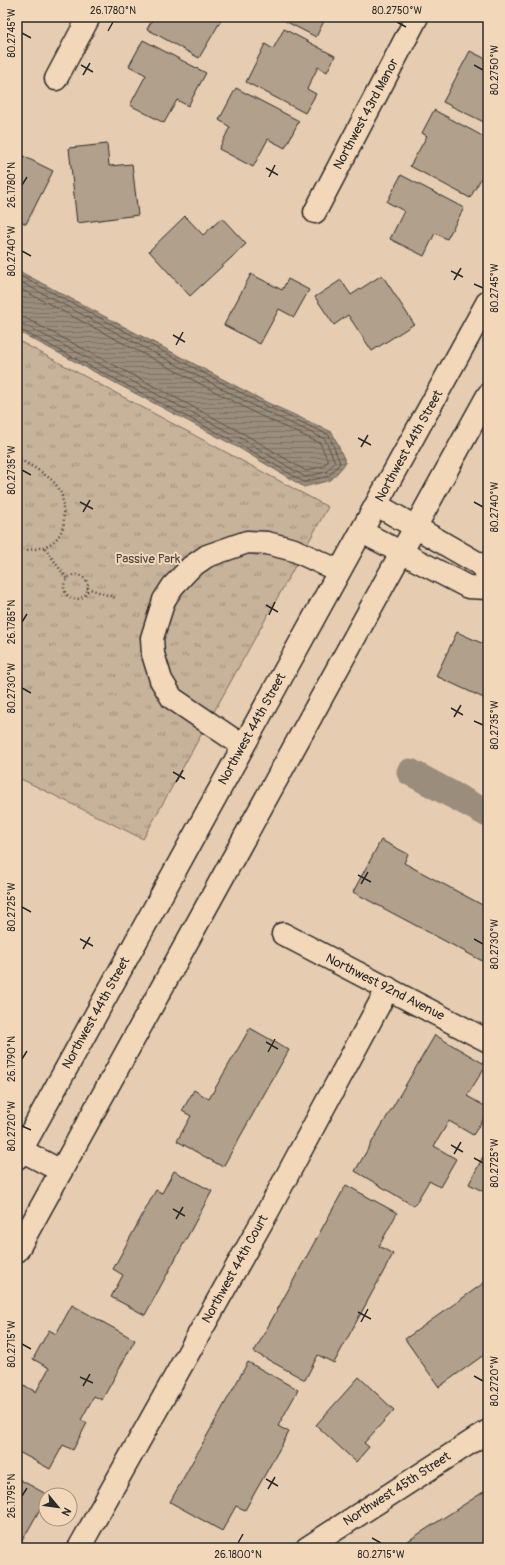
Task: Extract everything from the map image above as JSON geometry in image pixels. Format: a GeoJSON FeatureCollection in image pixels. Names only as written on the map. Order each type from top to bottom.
{"type":"FeatureCollection","features":[{"type":"Feature","properties":{"kind":"street"},"geometry":{"type":"LineString","coordinates":[[56,79],[89,17]]}},
{"type":"Feature","properties":{"kind":"street","name":"Northwest 43rd Manor"},"geometry":{"type":"LineString","coordinates":[[315,212],[417,17]]}},
{"type":"Feature","properties":{"kind":"street","name":"Northwest 44th Street"},"geometry":{"type":"LineString","coordinates":[[18,1152],[339,571],[377,505],[488,301]]}},
{"type":"Feature","properties":{"kind":"street"},"geometry":{"type":"LineString","coordinates":[[17,1251],[488,395]]}},
{"type":"Feature","properties":{"kind":"street"},"geometry":{"type":"LineString","coordinates":[[377,505],[481,565],[488,575]]}},
{"type":"Feature","properties":{"kind":"street"},"geometry":{"type":"LineString","coordinates":[[362,532],[468,587],[488,588]]}},
{"type":"Feature","properties":{"kind":"street"},"geometry":{"type":"LineString","coordinates":[[243,746],[172,698],[161,680],[153,654],[152,638],[164,600],[173,586],[191,567],[207,556],[247,542],[267,543],[294,550],[339,571]]}},
{"type":"Feature","properties":{"kind":"street","name":"Northwest 92nd Avenue"},"geometry":{"type":"LineString","coordinates":[[283,934],[488,1040]]}},
{"type":"Feature","properties":{"kind":"street","name":"Northwest 44th Court"},"geometry":{"type":"LineString","coordinates":[[79,1548],[268,1212],[388,988]]}},
{"type":"Feature","properties":{"kind":"street"},"geometry":{"type":"LineString","coordinates":[[18,1152],[61,1172]]}},
{"type":"Feature","properties":{"kind":"street","name":"Northwest 45th Street"},"geometry":{"type":"LineString","coordinates":[[307,1548],[488,1431]]}},
{"type":"Feature","properties":{"kind":"path"},"geometry":{"type":"LineString","coordinates":[[17,458],[50,479],[60,491],[64,516],[63,529],[54,541],[44,548],[34,550],[17,550]]}},
{"type":"Feature","properties":{"kind":"path"},"geometry":{"type":"LineString","coordinates":[[44,548],[67,579]]}},
{"type":"Feature","properties":{"kind":"path"},"geometry":{"type":"LineString","coordinates":[[73,576],[80,577],[86,581],[87,588],[81,598],[77,599],[69,597],[64,587],[67,579],[73,576]]}},
{"type":"Feature","properties":{"kind":"path"},"geometry":{"type":"LineString","coordinates":[[87,588],[116,598]]}},
{"type":"Feature","properties":{"kind":"green space","name":"Passive Park"},"geometry":{"type":"Polygon","coordinates":[[[17,340],[328,507],[143,839],[17,777],[17,340]]]}},
{"type":"Feature","properties":{"kind":"water"},"geometry":{"type":"Polygon","coordinates":[[[17,270],[266,402],[332,432],[346,463],[331,480],[304,487],[239,448],[17,331],[17,270]]]}},
{"type":"Feature","properties":{"kind":"building"},"geometry":{"type":"Polygon","coordinates":[[[154,17],[223,17],[199,58],[147,29],[154,17]]]}},
{"type":"Feature","properties":{"kind":"building"},"geometry":{"type":"Polygon","coordinates":[[[287,17],[326,17],[316,37],[285,21],[287,17]]]}},
{"type":"Feature","properties":{"kind":"building"},"geometry":{"type":"Polygon","coordinates":[[[284,29],[335,56],[327,72],[318,67],[307,89],[316,94],[305,113],[246,82],[265,44],[273,49],[284,29]]]}},
{"type":"Feature","properties":{"kind":"building"},"geometry":{"type":"Polygon","coordinates":[[[143,40],[206,73],[188,106],[177,100],[164,123],[130,105],[146,75],[129,66],[143,40]]]}},
{"type":"Feature","properties":{"kind":"building"},"geometry":{"type":"Polygon","coordinates":[[[470,51],[488,60],[488,124],[443,102],[470,51]]]}},
{"type":"Feature","properties":{"kind":"building"},"geometry":{"type":"Polygon","coordinates":[[[236,88],[299,121],[285,148],[268,139],[253,167],[219,149],[230,127],[219,120],[236,88]]]}},
{"type":"Feature","properties":{"kind":"building"},"geometry":{"type":"Polygon","coordinates":[[[434,110],[488,139],[488,166],[470,198],[410,166],[427,136],[422,133],[434,110]]]}},
{"type":"Feature","properties":{"kind":"building"},"geometry":{"type":"Polygon","coordinates":[[[17,140],[23,142],[17,153],[17,140]]]}},
{"type":"Feature","properties":{"kind":"building"},"geometry":{"type":"Polygon","coordinates":[[[107,144],[109,166],[132,164],[138,215],[77,223],[69,148],[107,144]]]}},
{"type":"Feature","properties":{"kind":"building"},"geometry":{"type":"Polygon","coordinates":[[[17,153],[53,171],[26,224],[17,219],[17,153]]]}},
{"type":"Feature","properties":{"kind":"building"},"geometry":{"type":"Polygon","coordinates":[[[401,175],[464,208],[447,239],[435,233],[424,256],[390,239],[404,211],[387,202],[401,175]]]}},
{"type":"Feature","properties":{"kind":"building"},"geometry":{"type":"Polygon","coordinates":[[[185,216],[203,235],[222,218],[246,244],[190,296],[149,251],[185,216]]]}},
{"type":"Feature","properties":{"kind":"building"},"geometry":{"type":"Polygon","coordinates":[[[251,274],[282,290],[288,279],[309,290],[294,317],[279,309],[260,344],[224,325],[251,274]]]}},
{"type":"Feature","properties":{"kind":"building"},"geometry":{"type":"Polygon","coordinates":[[[382,275],[414,324],[372,351],[348,315],[334,325],[315,297],[341,280],[351,295],[382,275]]]}},
{"type":"Feature","properties":{"kind":"building"},"geometry":{"type":"Polygon","coordinates":[[[457,632],[488,646],[488,700],[436,676],[457,632]]]}},
{"type":"Feature","properties":{"kind":"building"},"geometry":{"type":"Polygon","coordinates":[[[381,840],[408,854],[404,863],[488,908],[488,964],[353,892],[381,840]]]}},
{"type":"Feature","properties":{"kind":"building"},"geometry":{"type":"Polygon","coordinates":[[[250,1028],[289,1050],[223,1167],[177,1141],[191,1116],[182,1111],[194,1090],[209,1099],[250,1028]]]}},
{"type":"Feature","properties":{"kind":"building"},"geometry":{"type":"Polygon","coordinates":[[[435,1035],[486,1065],[467,1096],[488,1108],[488,1112],[473,1135],[449,1121],[434,1146],[456,1159],[440,1187],[429,1181],[414,1206],[355,1171],[435,1035]]]}},
{"type":"Feature","properties":{"kind":"building"},"geometry":{"type":"Polygon","coordinates":[[[488,1147],[488,1194],[469,1184],[488,1147]]]}},
{"type":"Feature","properties":{"kind":"building"},"geometry":{"type":"Polygon","coordinates":[[[174,1171],[212,1191],[145,1315],[111,1297],[123,1275],[113,1269],[156,1190],[162,1193],[174,1171]]]}},
{"type":"Feature","properties":{"kind":"building"},"geometry":{"type":"Polygon","coordinates":[[[346,1185],[397,1213],[379,1246],[393,1254],[334,1363],[318,1355],[305,1380],[254,1352],[346,1185]]]}},
{"type":"Feature","properties":{"kind":"building"},"geometry":{"type":"Polygon","coordinates":[[[488,1280],[488,1352],[439,1387],[405,1339],[488,1280]]]}},
{"type":"Feature","properties":{"kind":"building"},"geometry":{"type":"Polygon","coordinates":[[[72,1305],[135,1340],[102,1400],[94,1396],[81,1420],[87,1423],[73,1450],[63,1445],[50,1469],[17,1451],[17,1389],[20,1383],[36,1392],[49,1368],[33,1359],[49,1330],[56,1334],[72,1305]]]}},
{"type":"Feature","properties":{"kind":"building"},"geometry":{"type":"Polygon","coordinates":[[[248,1362],[298,1390],[278,1426],[289,1432],[245,1510],[236,1506],[222,1531],[170,1502],[248,1362]]]}},
{"type":"Feature","properties":{"kind":"building"},"geometry":{"type":"Polygon","coordinates":[[[359,1377],[394,1410],[364,1443],[369,1447],[356,1462],[316,1425],[359,1377]]]}},
{"type":"Feature","properties":{"kind":"building"},"geometry":{"type":"Polygon","coordinates":[[[17,1478],[38,1490],[38,1513],[17,1548],[17,1478]]]}},
{"type":"Feature","properties":{"kind":"building"},"geometry":{"type":"Polygon","coordinates":[[[488,1489],[488,1548],[397,1548],[488,1489]]]}},
{"type":"Feature","properties":{"kind":"waterway"},"geometry":{"type":"LineString","coordinates":[[410,772],[488,814]]}}]}
